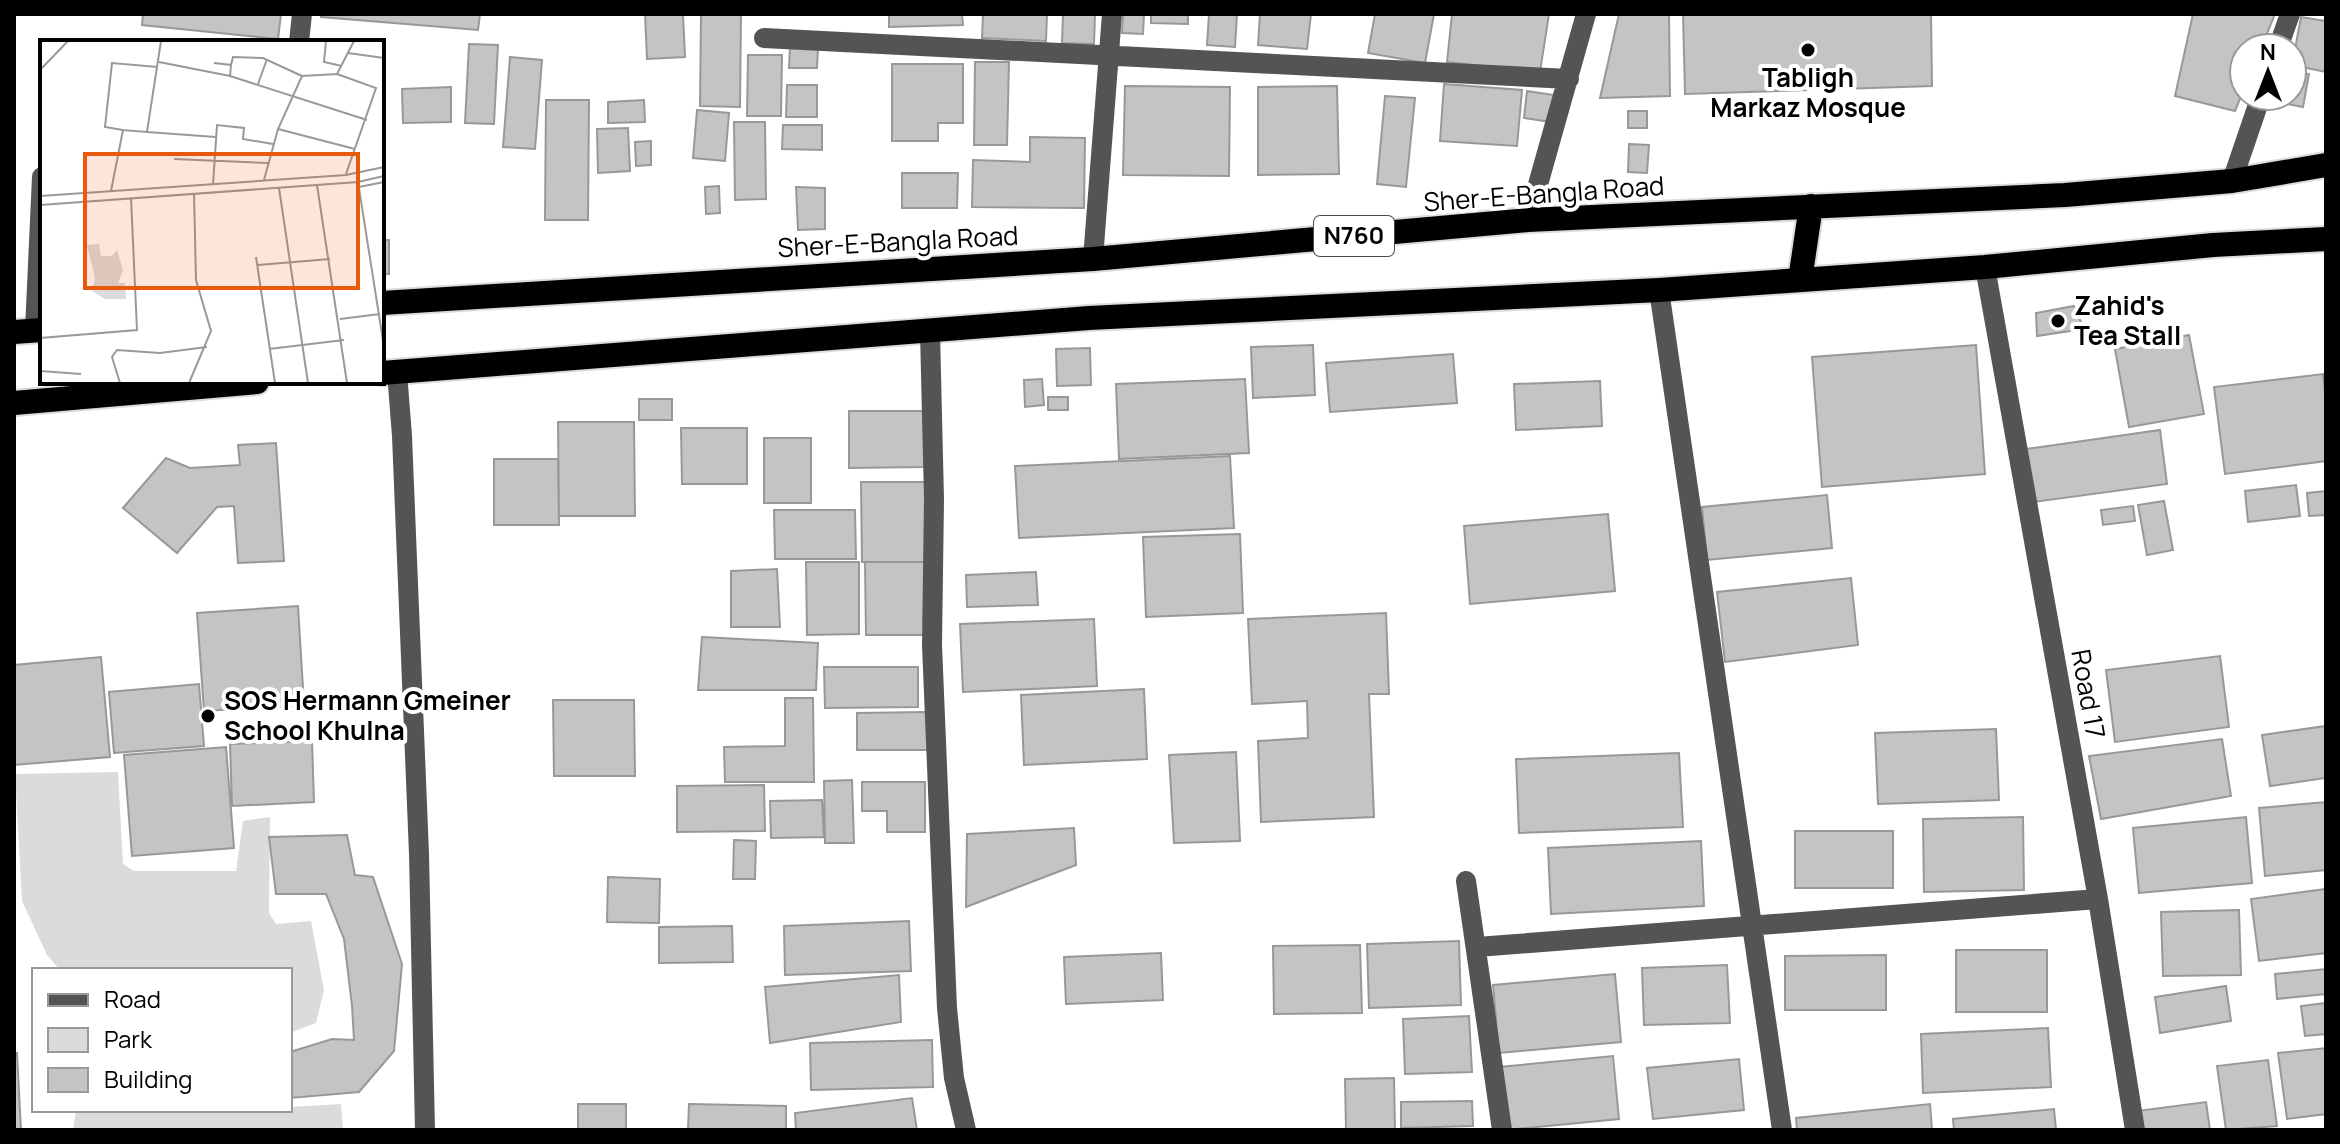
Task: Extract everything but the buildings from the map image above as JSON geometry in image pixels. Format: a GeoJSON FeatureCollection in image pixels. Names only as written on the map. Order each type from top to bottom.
{"type":"FeatureCollection","features":[{"type":"Feature","properties":{"kind":"highway","name":"Sher-E-Bangla Road"},"geometry":{"type":"LineString","coordinates":[[384,303],[1093,259],[1528,220],[2065,195],[2232,181],[2326,165]]}},
{"type":"Feature","properties":{"kind":"highway"},"geometry":{"type":"LineString","coordinates":[[1800,280],[1811,206]]}},
{"type":"Feature","properties":{"kind":"highway"},"geometry":{"type":"LineString","coordinates":[[389,373],[1089,318],[1659,290],[1985,267],[2213,245],[2326,239]]}},
{"type":"Feature","properties":{"kind":"highway"},"geometry":{"type":"LineString","coordinates":[[14,403],[234,384]]}},
{"type":"Feature","properties":{"kind":"street"},"geometry":{"type":"LineString","coordinates":[[299,40],[302,14]]}},
{"type":"Feature","properties":{"kind":"street"},"geometry":{"type":"LineString","coordinates":[[1093,259],[1112,14]]}},
{"type":"Feature","properties":{"kind":"street"},"geometry":{"type":"LineString","coordinates":[[1528,220],[1586,14]]}},
{"type":"Feature","properties":{"kind":"street"},"geometry":{"type":"LineString","coordinates":[[764,38],[1569,79]]}},
{"type":"Feature","properties":{"kind":"street"},"geometry":{"type":"LineString","coordinates":[[2232,181],[2256,112]]}},
{"type":"Feature","properties":{"kind":"street"},"geometry":{"type":"LineString","coordinates":[[30,331],[40,203]]}},
{"type":"Feature","properties":{"kind":"street","name":"Road 17"},"geometry":{"type":"LineString","coordinates":[[1985,267],[2098,899],[2135,1130]]}},
{"type":"Feature","properties":{"kind":"street"},"geometry":{"type":"LineString","coordinates":[[1659,290],[1782,1130]]}},
{"type":"Feature","properties":{"kind":"street"},"geometry":{"type":"LineString","coordinates":[[930,332],[934,499],[932,645],[947,1008],[954,1078],[966,1130]]}},
{"type":"Feature","properties":{"kind":"street"},"geometry":{"type":"LineString","coordinates":[[389,373],[403,452],[418,824],[425,1130]]}},
{"type":"Feature","properties":{"kind":"street"},"geometry":{"type":"LineString","coordinates":[[1466,881],[1502,1130]]}},
{"type":"Feature","properties":{"kind":"street"},"geometry":{"type":"LineString","coordinates":[[1477,947],[2098,899]]}},
{"type":"Feature","properties":{"kind":"green space"},"geometry":{"type":"Polygon","coordinates":[[[118,772],[123,864],[134,871],[236,871],[243,821],[270,817],[269,913],[276,924],[311,921],[324,990],[316,1023],[292,1032],[292,968],[58,968],[47,955],[22,901],[15,774],[118,772]]]}},
{"type":"Feature","properties":{"kind":"green space"},"geometry":{"type":"Polygon","coordinates":[[[341,1104],[343,1130],[73,1130],[76,1112],[292,1112],[292,1107],[341,1104]]]}},
{"type":"Feature","properties":{"kind":"place","name":"Tabligh Markaz Mosque"},"geometry":{"type":"Point","coordinates":[1808,50]}},
{"type":"Feature","properties":{"kind":"place","name":"Zahid's Tea Stall"},"geometry":{"type":"Point","coordinates":[2058,321]}},
{"type":"Feature","properties":{"kind":"place","name":"SOS Hermann Gmeiner School Khulna"},"geometry":{"type":"Point","coordinates":[208,716]}}]}
